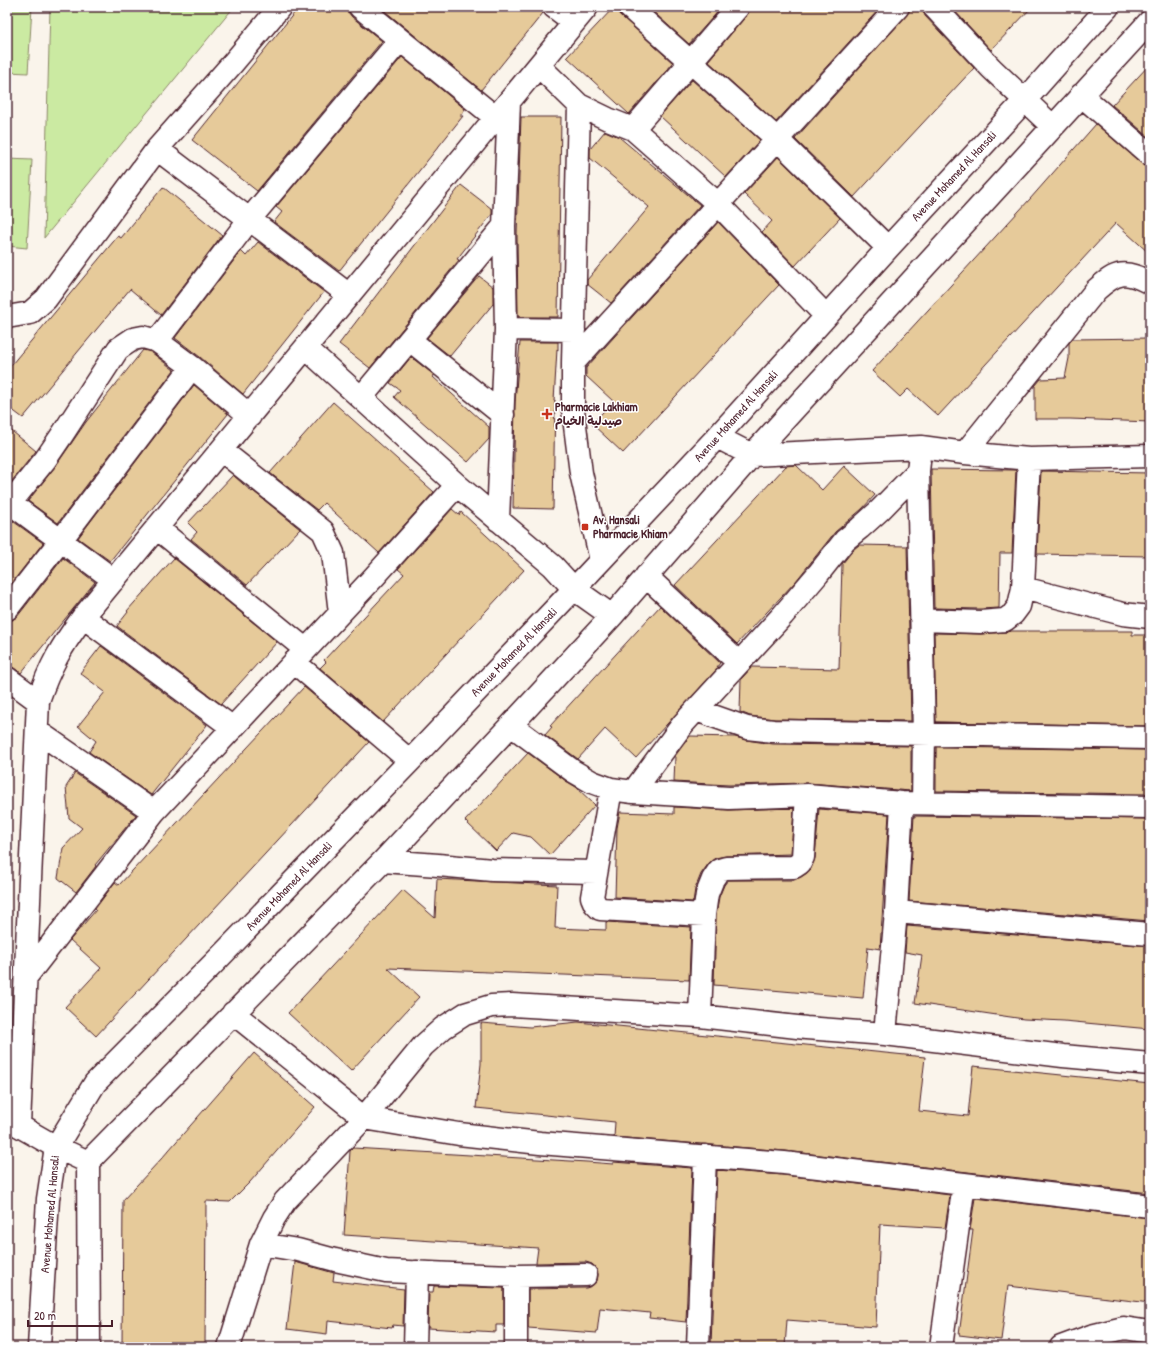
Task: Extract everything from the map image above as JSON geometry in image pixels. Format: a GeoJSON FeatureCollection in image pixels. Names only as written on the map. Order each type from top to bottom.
{"type":"FeatureCollection","features":[{"type":"Feature","properties":{"kind":"street"},"geometry":{"type":"LineString","coordinates":[[7,317],[30,313],[46,299],[157,149],[280,7]]}},
{"type":"Feature","properties":{"kind":"street"},"geometry":{"type":"LineString","coordinates":[[360,7],[400,40],[502,110]]}},
{"type":"Feature","properties":{"kind":"street"},"geometry":{"type":"LineString","coordinates":[[88,1162],[13,1122],[26,977],[38,701],[45,679],[55,658],[83,618],[581,15],[554,7]]}},
{"type":"Feature","properties":{"kind":"street"},"geometry":{"type":"LineString","coordinates":[[629,7],[777,139],[888,248]]}},
{"type":"Feature","properties":{"kind":"street"},"geometry":{"type":"LineString","coordinates":[[633,129],[738,7]]}},
{"type":"Feature","properties":{"kind":"street"},"geometry":{"type":"LineString","coordinates":[[573,363],[898,7]]}},
{"type":"Feature","properties":{"kind":"street"},"geometry":{"type":"LineString","coordinates":[[934,7],[991,68],[1052,126]]}},
{"type":"Feature","properties":{"kind":"street","name":"Avenue Mohamed Al Hansali"},"geometry":{"type":"LineString","coordinates":[[39,1347],[48,1199],[56,1146],[95,1083],[228,949],[574,589],[717,437],[888,248],[1026,100],[1108,7]]}},
{"type":"Feature","properties":{"kind":"street"},"geometry":{"type":"LineString","coordinates":[[89,1347],[88,1162],[383,861],[511,725],[612,616],[752,455],[1052,126],[1150,21]]}},
{"type":"Feature","properties":{"kind":"street"},"geometry":{"type":"LineString","coordinates":[[157,341],[250,220],[400,40]]}},
{"type":"Feature","properties":{"kind":"street"},"geometry":{"type":"LineString","coordinates":[[539,66],[579,105],[633,129],[718,204],[826,316]]}},
{"type":"Feature","properties":{"kind":"street"},"geometry":{"type":"LineString","coordinates":[[1081,95],[1150,155]]}},
{"type":"Feature","properties":{"kind":"street"},"geometry":{"type":"LineString","coordinates":[[579,105],[573,410],[582,473],[601,560]]}},
{"type":"Feature","properties":{"kind":"street"},"geometry":{"type":"LineString","coordinates":[[498,520],[506,329],[502,110]]}},
{"type":"Feature","properties":{"kind":"street"},"geometry":{"type":"LineString","coordinates":[[157,149],[350,295]]}},
{"type":"Feature","properties":{"kind":"street"},"geometry":{"type":"LineString","coordinates":[[361,398],[504,226]]}},
{"type":"Feature","properties":{"kind":"street"},"geometry":{"type":"LineString","coordinates":[[965,453],[1096,290],[1112,278],[1123,274],[1137,276],[1150,283]]}},
{"type":"Feature","properties":{"kind":"street"},"geometry":{"type":"LineString","coordinates":[[506,329],[574,330]]}},
{"type":"Feature","properties":{"kind":"street"},"geometry":{"type":"LineString","coordinates":[[114,580],[61,540],[9,505],[45,460],[118,349],[133,339],[143,337],[157,341],[192,367],[250,416]]}},
{"type":"Feature","properties":{"kind":"street"},"geometry":{"type":"LineString","coordinates":[[410,340],[502,415]]}},
{"type":"Feature","properties":{"kind":"street"},"geometry":{"type":"LineString","coordinates":[[306,348],[457,485],[552,566],[574,589],[612,616]]}},
{"type":"Feature","properties":{"kind":"street"},"geometry":{"type":"LineString","coordinates":[[7,609],[192,367]]}},
{"type":"Feature","properties":{"kind":"street"},"geometry":{"type":"LineString","coordinates":[[717,437],[752,455],[921,447],[1028,459],[1150,456]]}},
{"type":"Feature","properties":{"kind":"street"},"geometry":{"type":"LineString","coordinates":[[885,1034],[896,912],[924,734],[918,471],[921,447]]}},
{"type":"Feature","properties":{"kind":"street"},"geometry":{"type":"LineString","coordinates":[[221,450],[323,531],[333,553],[340,613]]}},
{"type":"Feature","properties":{"kind":"street"},"geometry":{"type":"LineString","coordinates":[[922,620],[980,622],[1005,620],[1013,614],[1019,606],[1023,588],[1028,459]]}},
{"type":"Feature","properties":{"kind":"street"},"geometry":{"type":"LineString","coordinates":[[633,792],[683,724],[783,615],[845,540],[880,510],[918,471]]}},
{"type":"Feature","properties":{"kind":"street"},"geometry":{"type":"LineString","coordinates":[[26,977],[154,812],[457,485]]}},
{"type":"Feature","properties":{"kind":"street"},"geometry":{"type":"LineString","coordinates":[[157,528],[300,655],[410,761]]}},
{"type":"Feature","properties":{"kind":"street"},"geometry":{"type":"LineString","coordinates":[[646,576],[739,663]]}},
{"type":"Feature","properties":{"kind":"street"},"geometry":{"type":"LineString","coordinates":[[1023,588],[1124,614],[1150,617]]}},
{"type":"Feature","properties":{"kind":"street"},"geometry":{"type":"LineString","coordinates":[[83,618],[233,728]]}},
{"type":"Feature","properties":{"kind":"street"},"geometry":{"type":"LineString","coordinates":[[7,678],[38,701]]}},
{"type":"Feature","properties":{"kind":"street"},"geometry":{"type":"LineString","coordinates":[[696,710],[747,728],[773,731],[1150,738]]}},
{"type":"Feature","properties":{"kind":"street"},"geometry":{"type":"LineString","coordinates":[[511,725],[573,771],[592,782],[611,789],[633,792],[729,798],[807,796],[913,803],[1150,807]]}},
{"type":"Feature","properties":{"kind":"street"},"geometry":{"type":"LineString","coordinates":[[37,731],[154,812]]}},
{"type":"Feature","properties":{"kind":"street"},"geometry":{"type":"LineString","coordinates":[[611,789],[592,897],[595,904],[600,909],[704,915]]}},
{"type":"Feature","properties":{"kind":"street"},"geometry":{"type":"LineString","coordinates":[[700,1016],[704,915],[707,894],[713,879],[719,870],[726,868],[794,867],[800,863],[803,857],[807,796]]}},
{"type":"Feature","properties":{"kind":"street"},"geometry":{"type":"LineString","coordinates":[[383,861],[438,864],[492,870],[596,872]]}},
{"type":"Feature","properties":{"kind":"street"},"geometry":{"type":"LineString","coordinates":[[896,912],[1150,934]]}},
{"type":"Feature","properties":{"kind":"street"},"geometry":{"type":"LineString","coordinates":[[229,1347],[261,1244],[274,1218],[285,1201],[364,1118],[423,1046],[443,1028],[465,1014],[491,1006],[512,1005],[700,1016],[806,1028],[885,1034],[1063,1056],[1150,1064]]}},
{"type":"Feature","properties":{"kind":"street"},"geometry":{"type":"LineString","coordinates":[[233,1013],[364,1118],[459,1134],[540,1143],[784,1163],[1150,1206]]}},
{"type":"Feature","properties":{"kind":"street"},"geometry":{"type":"LineString","coordinates":[[698,1347],[705,1156]]}},
{"type":"Feature","properties":{"kind":"street"},"geometry":{"type":"LineString","coordinates":[[941,1347],[964,1184]]}},
{"type":"Feature","properties":{"kind":"street"},"geometry":{"type":"LineString","coordinates":[[261,1244],[298,1250],[386,1271],[516,1276],[586,1275]]}},
{"type":"Feature","properties":{"kind":"street"},"geometry":{"type":"LineString","coordinates":[[415,1347],[417,1272]]}},
{"type":"Feature","properties":{"kind":"street"},"geometry":{"type":"LineString","coordinates":[[516,1276],[516,1347]]}},
{"type":"Feature","properties":{"kind":"street"},"geometry":{"type":"LineString","coordinates":[[1061,1347],[1091,1336],[1124,1328],[1150,1332]]}},
{"type":"Feature","properties":{"kind":"green space"},"geometry":{"type":"Polygon","coordinates":[[[7,7],[32,7],[28,73],[7,72],[7,7]]]}},
{"type":"Feature","properties":{"kind":"green space"},"geometry":{"type":"Polygon","coordinates":[[[50,7],[234,7],[44,238],[50,7]]]}},
{"type":"Feature","properties":{"kind":"green space"},"geometry":{"type":"Polygon","coordinates":[[[7,159],[32,160],[27,248],[7,246],[7,159]]]}},
{"type":"Feature","properties":{"kind":"building"},"geometry":{"type":"Polygon","coordinates":[[[299,7],[348,7],[348,12],[352,17],[382,41],[257,191],[192,140],[299,7]]]}},
{"type":"Feature","properties":{"kind":"building"},"geometry":{"type":"Polygon","coordinates":[[[380,7],[542,7],[543,13],[481,90],[380,7]]]}},
{"type":"Feature","properties":{"kind":"building"},"geometry":{"type":"Polygon","coordinates":[[[614,7],[617,7],[617,11],[621,16],[673,63],[629,114],[567,57],[614,7]]]}},
{"type":"Feature","properties":{"kind":"building"},"geometry":{"type":"Polygon","coordinates":[[[648,7],[722,7],[689,44],[648,7]]]}},
{"type":"Feature","properties":{"kind":"building"},"geometry":{"type":"Polygon","coordinates":[[[750,7],[881,7],[776,122],[708,61],[747,15],[750,7]]]}},
{"type":"Feature","properties":{"kind":"building"},"geometry":{"type":"Polygon","coordinates":[[[910,7],[922,7],[925,16],[974,68],[854,197],[795,139],[907,15],[910,7]]]}},
{"type":"Feature","properties":{"kind":"building"},"geometry":{"type":"Polygon","coordinates":[[[951,7],[1032,7],[991,50],[951,7]]]}},
{"type":"Feature","properties":{"kind":"building"},"geometry":{"type":"Polygon","coordinates":[[[402,57],[465,109],[460,116],[463,116],[339,271],[274,222],[282,212],[276,207],[402,57]]]}},
{"type":"Feature","properties":{"kind":"building"},"geometry":{"type":"Polygon","coordinates":[[[1150,64],[1150,138],[1112,105],[1150,64]]]}},
{"type":"Feature","properties":{"kind":"building"},"geometry":{"type":"Polygon","coordinates":[[[692,80],[760,140],[726,177],[660,116],[692,80]]]}},
{"type":"Feature","properties":{"kind":"building"},"geometry":{"type":"Polygon","coordinates":[[[521,117],[561,117],[558,317],[518,317],[517,235],[521,117]]]}},
{"type":"Feature","properties":{"kind":"building"},"geometry":{"type":"Polygon","coordinates":[[[1096,124],[1142,164],[1150,167],[1150,254],[1116,223],[938,416],[908,389],[900,397],[872,371],[1030,199],[1096,124]]]}},
{"type":"Feature","properties":{"kind":"building"},"geometry":{"type":"Polygon","coordinates":[[[605,131],[619,137],[700,205],[611,303],[587,284],[587,280],[649,207],[590,158],[590,149],[605,131]]]}},
{"type":"Feature","properties":{"kind":"building"},"geometry":{"type":"Polygon","coordinates":[[[778,157],[840,218],[795,266],[762,232],[772,221],[744,194],[778,157]]]}},
{"type":"Feature","properties":{"kind":"building"},"geometry":{"type":"Polygon","coordinates":[[[461,185],[492,209],[492,214],[457,259],[459,260],[370,368],[339,344],[461,185]]]}},
{"type":"Feature","properties":{"kind":"building"},"geometry":{"type":"Polygon","coordinates":[[[163,187],[222,235],[161,315],[130,289],[23,418],[7,406],[7,370],[118,236],[121,238],[163,187]]]}},
{"type":"Feature","properties":{"kind":"building"},"geometry":{"type":"Polygon","coordinates":[[[718,222],[779,285],[623,453],[592,424],[613,401],[586,376],[586,368],[718,222]]]}},
{"type":"Feature","properties":{"kind":"building"},"geometry":{"type":"Polygon","coordinates":[[[258,242],[324,292],[243,394],[200,357],[175,338],[241,251],[246,256],[258,242]]]}},
{"type":"Feature","properties":{"kind":"building"},"geometry":{"type":"Polygon","coordinates":[[[479,276],[493,287],[493,304],[450,356],[427,338],[479,276]]]}},
{"type":"Feature","properties":{"kind":"building"},"geometry":{"type":"Polygon","coordinates":[[[1150,338],[1150,422],[1035,419],[1035,386],[1041,379],[1065,378],[1069,358],[1069,343],[1073,339],[1150,338]]]}},
{"type":"Feature","properties":{"kind":"building"},"geometry":{"type":"Polygon","coordinates":[[[520,342],[558,342],[554,401],[555,400],[553,509],[513,508],[515,402],[520,342]]]}},
{"type":"Feature","properties":{"kind":"building"},"geometry":{"type":"Polygon","coordinates":[[[143,350],[151,352],[174,370],[58,523],[28,501],[55,467],[86,422],[143,350]]]}},
{"type":"Feature","properties":{"kind":"building"},"geometry":{"type":"Polygon","coordinates":[[[411,357],[434,375],[433,377],[489,427],[489,439],[468,462],[394,397],[400,390],[390,383],[411,357]]]}},
{"type":"Feature","properties":{"kind":"building"},"geometry":{"type":"Polygon","coordinates":[[[194,385],[228,414],[110,561],[78,538],[194,385]]]}},
{"type":"Feature","properties":{"kind":"building"},"geometry":{"type":"Polygon","coordinates":[[[333,402],[434,492],[379,553],[324,503],[317,510],[270,473],[333,402]]]}},
{"type":"Feature","properties":{"kind":"building"},"geometry":{"type":"Polygon","coordinates":[[[7,427],[36,451],[7,487],[7,427]]]}},
{"type":"Feature","properties":{"kind":"building"},"geometry":{"type":"Polygon","coordinates":[[[796,465],[822,490],[844,466],[875,495],[862,509],[835,532],[796,581],[737,644],[675,585],[786,466],[796,465]]]}},
{"type":"Feature","properties":{"kind":"building"},"geometry":{"type":"Polygon","coordinates":[[[931,469],[1016,470],[1012,553],[1000,553],[999,608],[934,608],[931,469]]]}},
{"type":"Feature","properties":{"kind":"building"},"geometry":{"type":"Polygon","coordinates":[[[1041,471],[1150,473],[1150,556],[1037,554],[1041,471]]]}},
{"type":"Feature","properties":{"kind":"building"},"geometry":{"type":"Polygon","coordinates":[[[233,475],[252,492],[253,491],[300,529],[247,585],[191,539],[197,532],[188,523],[233,475]]]}},
{"type":"Feature","properties":{"kind":"building"},"geometry":{"type":"Polygon","coordinates":[[[452,509],[459,515],[461,512],[524,570],[383,722],[320,668],[326,662],[324,660],[404,574],[398,569],[452,509]]]}},
{"type":"Feature","properties":{"kind":"building"},"geometry":{"type":"Polygon","coordinates":[[[7,519],[10,519],[43,543],[7,589],[7,519]]]}},
{"type":"Feature","properties":{"kind":"building"},"geometry":{"type":"Polygon","coordinates":[[[859,545],[907,546],[911,721],[774,719],[750,716],[740,712],[741,679],[752,667],[839,669],[842,564],[859,545]]]}},
{"type":"Feature","properties":{"kind":"building"},"geometry":{"type":"Polygon","coordinates":[[[63,558],[95,582],[21,673],[14,668],[7,666],[7,621],[17,617],[63,558]]]}},
{"type":"Feature","properties":{"kind":"building"},"geometry":{"type":"Polygon","coordinates":[[[174,558],[277,642],[221,704],[117,626],[128,612],[127,611],[174,558]]]}},
{"type":"Feature","properties":{"kind":"building"},"geometry":{"type":"Polygon","coordinates":[[[660,606],[720,663],[717,667],[719,667],[636,758],[605,729],[578,759],[545,735],[552,727],[550,726],[660,606]]]}},
{"type":"Feature","properties":{"kind":"building"},"geometry":{"type":"Polygon","coordinates":[[[1011,631],[1132,631],[1132,635],[1150,635],[1150,726],[936,722],[934,633],[981,634],[1011,631]]]}},
{"type":"Feature","properties":{"kind":"building"},"geometry":{"type":"Polygon","coordinates":[[[101,646],[207,725],[151,795],[89,752],[96,741],[78,726],[105,692],[80,673],[101,646]]]}},
{"type":"Feature","properties":{"kind":"building"},"geometry":{"type":"Polygon","coordinates":[[[304,687],[369,742],[96,1036],[65,1007],[101,968],[70,940],[96,910],[95,909],[115,882],[119,885],[304,687]]]}},
{"type":"Feature","properties":{"kind":"building"},"geometry":{"type":"Polygon","coordinates":[[[690,736],[735,737],[773,744],[911,746],[911,791],[808,783],[729,785],[674,782],[675,756],[690,736]]]}},
{"type":"Feature","properties":{"kind":"building"},"geometry":{"type":"Polygon","coordinates":[[[936,747],[1150,750],[1150,794],[936,791],[936,747]]]}},
{"type":"Feature","properties":{"kind":"building"},"geometry":{"type":"Polygon","coordinates":[[[528,753],[576,787],[595,805],[550,855],[531,837],[513,833],[496,851],[465,821],[528,753]]]}},
{"type":"Feature","properties":{"kind":"building"},"geometry":{"type":"Polygon","coordinates":[[[75,773],[136,815],[95,865],[96,866],[76,892],[58,878],[63,848],[82,828],[69,818],[66,787],[75,773]]]}},
{"type":"Feature","properties":{"kind":"building"},"geometry":{"type":"Polygon","coordinates":[[[674,807],[729,810],[794,808],[791,854],[726,856],[715,858],[709,863],[701,874],[695,889],[693,902],[615,897],[617,828],[620,812],[674,814],[674,807]]]}},
{"type":"Feature","properties":{"kind":"building"},"geometry":{"type":"Polygon","coordinates":[[[819,809],[889,814],[880,949],[868,947],[863,998],[714,985],[716,916],[719,897],[724,885],[728,880],[794,880],[807,873],[811,869],[815,858],[819,809]]]}},
{"type":"Feature","properties":{"kind":"building"},"geometry":{"type":"Polygon","coordinates":[[[914,816],[1150,819],[1150,921],[909,901],[914,816]]]}},
{"type":"Feature","properties":{"kind":"building"},"geometry":{"type":"Polygon","coordinates":[[[437,879],[557,885],[555,928],[606,930],[606,922],[691,927],[689,980],[388,968],[419,997],[351,1071],[288,1013],[403,890],[435,918],[437,879]]]}},
{"type":"Feature","properties":{"kind":"building"},"geometry":{"type":"Polygon","coordinates":[[[907,926],[1150,946],[1150,1029],[1024,1019],[915,1003],[922,955],[905,952],[907,926]]]}},
{"type":"Feature","properties":{"kind":"building"},"geometry":{"type":"Polygon","coordinates":[[[578,1022],[925,1057],[919,1111],[968,1116],[973,1066],[1150,1084],[1150,1193],[785,1151],[614,1137],[615,1122],[476,1108],[481,1064],[481,1023],[530,1027],[578,1022]]]}},
{"type":"Feature","properties":{"kind":"building"},"geometry":{"type":"Polygon","coordinates":[[[254,1053],[315,1107],[250,1182],[230,1202],[206,1201],[205,1347],[122,1347],[123,1200],[254,1053]]]}},
{"type":"Feature","properties":{"kind":"building"},"geometry":{"type":"Polygon","coordinates":[[[353,1148],[613,1164],[613,1162],[692,1168],[686,1322],[649,1318],[650,1313],[600,1308],[597,1333],[528,1328],[528,1289],[586,1288],[592,1286],[597,1281],[598,1274],[596,1268],[592,1264],[586,1262],[536,1263],[538,1248],[344,1235],[350,1151],[353,1148]]]}},
{"type":"Feature","properties":{"kind":"building"},"geometry":{"type":"Polygon","coordinates":[[[717,1170],[783,1175],[950,1195],[945,1228],[880,1224],[876,1327],[787,1320],[785,1347],[711,1347],[717,1170]]]}},
{"type":"Feature","properties":{"kind":"building"},"geometry":{"type":"Polygon","coordinates":[[[975,1198],[1150,1218],[1150,1303],[1008,1286],[1001,1340],[959,1335],[973,1230],[970,1230],[975,1198]]]}},
{"type":"Feature","properties":{"kind":"building"},"geometry":{"type":"Polygon","coordinates":[[[295,1262],[334,1273],[333,1281],[404,1289],[403,1326],[393,1325],[392,1328],[328,1321],[327,1334],[287,1329],[295,1262]]]}},
{"type":"Feature","properties":{"kind":"building"},"geometry":{"type":"Polygon","coordinates":[[[434,1286],[504,1288],[504,1325],[496,1325],[496,1332],[428,1328],[429,1292],[433,1292],[434,1286]]]}},
{"type":"Feature","properties":{"kind":"place","name":"Pharmacie Lakhiam صيدلية الخيام"},"geometry":{"type":"Point","coordinates":[547,414]}},
{"type":"Feature","properties":{"kind":"place","name":"Av. Hansali Pharmacie Khiam"},"geometry":{"type":"Point","coordinates":[585,527]}}]}
